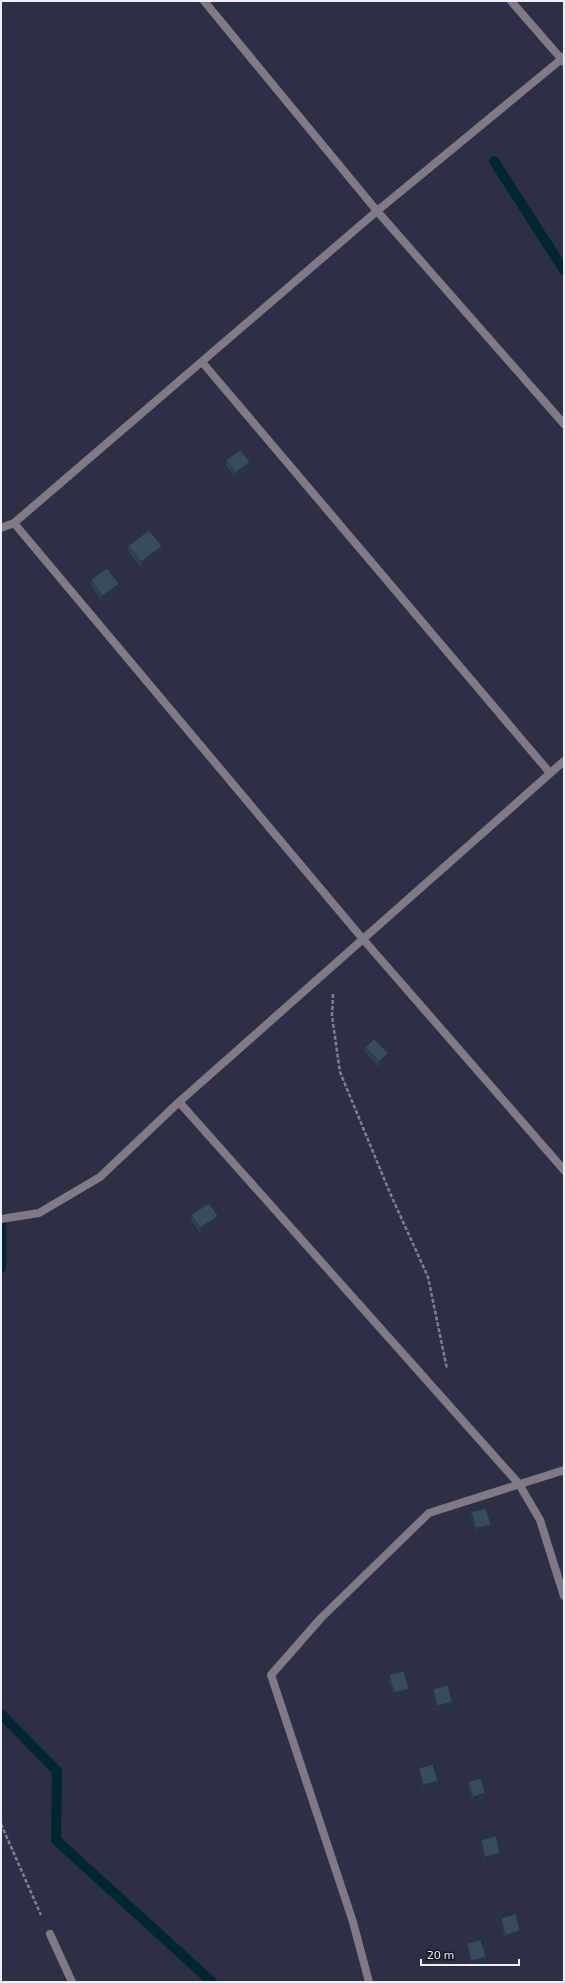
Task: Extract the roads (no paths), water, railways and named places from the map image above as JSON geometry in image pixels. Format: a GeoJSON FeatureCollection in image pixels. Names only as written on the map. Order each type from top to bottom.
{"type":"FeatureCollection","features":[{"type":"Feature","properties":{"kind":"street"},"geometry":{"type":"LineString","coordinates":[[204,1],[377,211],[564,424]]}},
{"type":"Feature","properties":{"kind":"street"},"geometry":{"type":"LineString","coordinates":[[1,528],[14,523],[377,211],[563,59],[511,1]]}},
{"type":"Feature","properties":{"kind":"street"},"geometry":{"type":"LineString","coordinates":[[202,362],[550,773]]}},
{"type":"Feature","properties":{"kind":"street"},"geometry":{"type":"LineString","coordinates":[[14,523],[362,938],[564,1170]]}},
{"type":"Feature","properties":{"kind":"street"},"geometry":{"type":"LineString","coordinates":[[1,1219],[39,1213],[100,1177],[179,1102],[564,760]]}},
{"type":"Feature","properties":{"kind":"street"},"geometry":{"type":"LineString","coordinates":[[179,1102],[519,1484],[540,1520],[564,1596]]}},
{"type":"Feature","properties":{"kind":"street"},"geometry":{"type":"LineString","coordinates":[[369,1982],[353,1922],[271,1675],[321,1618],[429,1513],[564,1470]]}},
{"type":"Feature","properties":{"kind":"street"},"geometry":{"type":"LineString","coordinates":[[50,1934],[72,1982]]}},
{"type":"Feature","properties":{"kind":"waterway"},"geometry":{"type":"LineString","coordinates":[[494,161],[564,270]]}},
{"type":"Feature","properties":{"kind":"waterway"},"geometry":{"type":"LineString","coordinates":[[1,1218],[1,1268]]}},
{"type":"Feature","properties":{"kind":"waterway"},"geometry":{"type":"LineString","coordinates":[[1,1714],[57,1771],[56,1840],[212,1982]]}}]}
